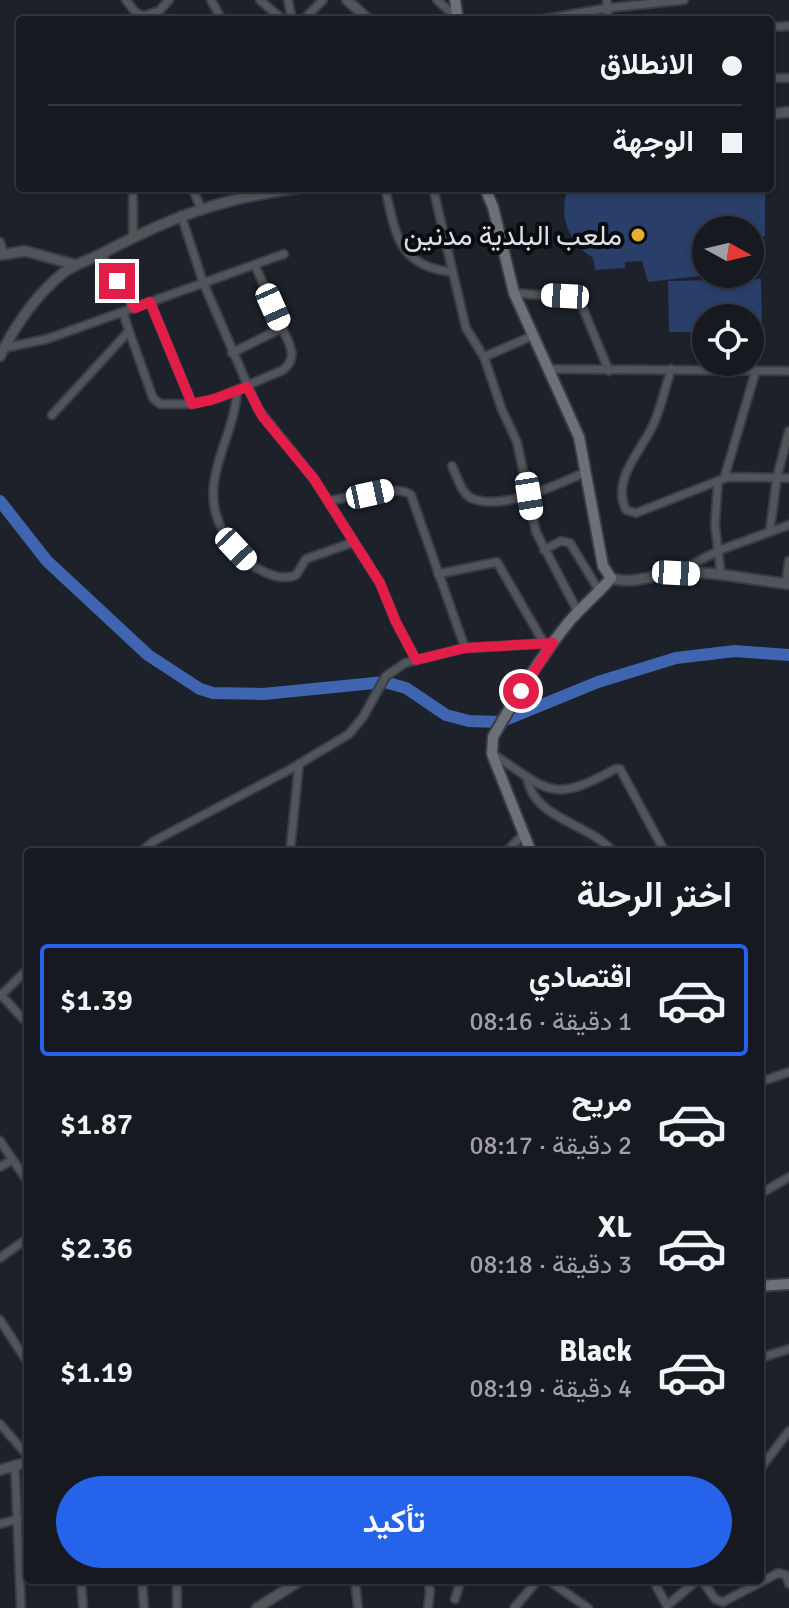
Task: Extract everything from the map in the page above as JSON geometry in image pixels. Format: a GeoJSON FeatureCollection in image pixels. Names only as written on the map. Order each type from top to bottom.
{"type":"FeatureCollection","features":[{"type":"Feature","properties":{"kind":"main road"},"geometry":{"type":"LineString","coordinates":[[489,192],[514,293],[579,437],[603,566],[611,578],[548,643],[493,737],[492,754],[529,848]]}},
{"type":"Feature","properties":{"kind":"main road"},"geometry":{"type":"LineString","coordinates":[[764,1286],[789,1284]]}},
{"type":"Feature","properties":{"kind":"street"},"geometry":{"type":"LineString","coordinates":[[126,0],[140,16],[150,16],[169,0]]}},
{"type":"Feature","properties":{"kind":"street"},"geometry":{"type":"LineString","coordinates":[[260,0],[278,16]]}},
{"type":"Feature","properties":{"kind":"street"},"geometry":{"type":"LineString","coordinates":[[307,16],[323,0]]}},
{"type":"Feature","properties":{"kind":"street"},"geometry":{"type":"LineString","coordinates":[[347,0],[365,16]]}},
{"type":"Feature","properties":{"kind":"street"},"geometry":{"type":"LineString","coordinates":[[437,0],[454,16]]}},
{"type":"Feature","properties":{"kind":"street"},"geometry":{"type":"LineString","coordinates":[[556,16],[607,4],[684,0]]}},
{"type":"Feature","properties":{"kind":"street"},"geometry":{"type":"LineString","coordinates":[[159,11],[162,16]]}},
{"type":"Feature","properties":{"kind":"street"},"geometry":{"type":"LineString","coordinates":[[133,192],[133,236]]}},
{"type":"Feature","properties":{"kind":"street"},"geometry":{"type":"LineString","coordinates":[[194,192],[201,208]]}},
{"type":"Feature","properties":{"kind":"street"},"geometry":{"type":"LineString","coordinates":[[2,352],[47,288],[76,265],[181,215],[249,192]]}},
{"type":"Feature","properties":{"kind":"street"},"geometry":{"type":"LineString","coordinates":[[386,192],[402,248],[422,265],[452,272]]}},
{"type":"Feature","properties":{"kind":"street"},"geometry":{"type":"LineString","coordinates":[[434,192],[466,328],[484,357],[502,410],[517,442],[536,532],[578,612]]}},
{"type":"Feature","properties":{"kind":"street"},"geometry":{"type":"LineString","coordinates":[[181,215],[203,282],[262,416],[301,460],[380,583],[416,660]]}},
{"type":"Feature","properties":{"kind":"street"},"geometry":{"type":"LineString","coordinates":[[0,242],[2,255],[34,252],[76,265]]}},
{"type":"Feature","properties":{"kind":"street"},"geometry":{"type":"LineString","coordinates":[[101,254],[135,308]]}},
{"type":"Feature","properties":{"kind":"street"},"geometry":{"type":"LineString","coordinates":[[2,352],[47,339],[284,254]]}},
{"type":"Feature","properties":{"kind":"street"},"geometry":{"type":"LineString","coordinates":[[123,312],[153,398],[160,404],[192,404],[237,391],[283,370],[290,363],[292,351],[255,265]]}},
{"type":"Feature","properties":{"kind":"street"},"geometry":{"type":"LineString","coordinates":[[514,293],[576,298],[609,371]]}},
{"type":"Feature","properties":{"kind":"street"},"geometry":{"type":"LineString","coordinates":[[150,302],[192,404]]}},
{"type":"Feature","properties":{"kind":"street"},"geometry":{"type":"LineString","coordinates":[[232,353],[282,328]]}},
{"type":"Feature","properties":{"kind":"street"},"geometry":{"type":"LineString","coordinates":[[52,415],[129,331]]}},
{"type":"Feature","properties":{"kind":"street"},"geometry":{"type":"LineString","coordinates":[[484,357],[534,335]]}},
{"type":"Feature","properties":{"kind":"street"},"geometry":{"type":"LineString","coordinates":[[549,369],[692,369]]}},
{"type":"Feature","properties":{"kind":"street"},"geometry":{"type":"LineString","coordinates":[[671,369],[652,428],[625,473],[623,488],[627,512],[636,513],[721,480],[789,478]]}},
{"type":"Feature","properties":{"kind":"street"},"geometry":{"type":"LineString","coordinates":[[764,370],[789,371]]}},
{"type":"Feature","properties":{"kind":"street"},"geometry":{"type":"LineString","coordinates":[[721,575],[715,525],[721,480],[754,376]]}},
{"type":"Feature","properties":{"kind":"street"},"geometry":{"type":"LineString","coordinates":[[237,391],[234,416],[225,435],[212,493],[217,516],[229,540],[256,568],[287,578],[296,575],[306,559],[354,542]]}},
{"type":"Feature","properties":{"kind":"street"},"geometry":{"type":"LineString","coordinates":[[770,530],[777,477],[789,431]]}},
{"type":"Feature","properties":{"kind":"street"},"geometry":{"type":"LineString","coordinates":[[452,466],[471,498],[497,500],[529,496],[586,472]]}},
{"type":"Feature","properties":{"kind":"street"},"geometry":{"type":"LineString","coordinates":[[328,501],[391,489],[407,491],[417,509],[465,648]]}},
{"type":"Feature","properties":{"kind":"street"},"geometry":{"type":"LineString","coordinates":[[676,573],[718,551],[789,525]]}},
{"type":"Feature","properties":{"kind":"street"},"geometry":{"type":"LineString","coordinates":[[544,550],[561,541],[570,543],[600,592]]}},
{"type":"Feature","properties":{"kind":"street"},"geometry":{"type":"LineString","coordinates":[[611,578],[629,580],[676,573],[721,575],[788,584],[789,561]]}},
{"type":"Feature","properties":{"kind":"street"},"geometry":{"type":"LineString","coordinates":[[146,848],[349,734],[386,676],[395,668],[465,648],[548,643],[497,562],[438,574]]}},
{"type":"Feature","properties":{"kind":"street"},"geometry":{"type":"LineString","coordinates":[[492,754],[536,785],[552,791],[576,789],[620,769],[663,848]]}},
{"type":"Feature","properties":{"kind":"street"},"geometry":{"type":"LineString","coordinates":[[290,848],[299,764]]}},
{"type":"Feature","properties":{"kind":"street"},"geometry":{"type":"LineString","coordinates":[[527,777],[529,790],[540,805],[590,833],[608,848]]}},
{"type":"Feature","properties":{"kind":"street"},"geometry":{"type":"LineString","coordinates":[[510,848],[524,834]]}},
{"type":"Feature","properties":{"kind":"street"},"geometry":{"type":"LineString","coordinates":[[24,973],[1,996],[24,1020]]}},
{"type":"Feature","properties":{"kind":"street"},"geometry":{"type":"LineString","coordinates":[[764,1081],[789,1072]]}},
{"type":"Feature","properties":{"kind":"street"},"geometry":{"type":"LineString","coordinates":[[0,1141],[24,1176]]}},
{"type":"Feature","properties":{"kind":"street"},"geometry":{"type":"LineString","coordinates":[[0,1167],[12,1160]]}},
{"type":"Feature","properties":{"kind":"street"},"geometry":{"type":"LineString","coordinates":[[764,1192],[789,1177]]}},
{"type":"Feature","properties":{"kind":"street"},"geometry":{"type":"LineString","coordinates":[[0,1258],[24,1241]]}},
{"type":"Feature","properties":{"kind":"street"},"geometry":{"type":"LineString","coordinates":[[0,1320],[24,1357]]}},
{"type":"Feature","properties":{"kind":"street"},"geometry":{"type":"LineString","coordinates":[[764,1357],[789,1349]]}},
{"type":"Feature","properties":{"kind":"street"},"geometry":{"type":"LineString","coordinates":[[0,1424],[24,1454]]}},
{"type":"Feature","properties":{"kind":"street"},"geometry":{"type":"LineString","coordinates":[[764,1464],[789,1431]]}},
{"type":"Feature","properties":{"kind":"street"},"geometry":{"type":"LineString","coordinates":[[0,1470],[24,1461]]}},
{"type":"Feature","properties":{"kind":"street"},"geometry":{"type":"LineString","coordinates":[[15,1466],[21,1608]]}},
{"type":"Feature","properties":{"kind":"street"},"geometry":{"type":"LineString","coordinates":[[0,1524],[18,1519]]}},
{"type":"Feature","properties":{"kind":"street"},"geometry":{"type":"LineString","coordinates":[[764,1580],[778,1573],[786,1575],[789,1584]]}},
{"type":"Feature","properties":{"kind":"street"},"geometry":{"type":"LineString","coordinates":[[81,1584],[83,1608]]}},
{"type":"Feature","properties":{"kind":"street"},"geometry":{"type":"LineString","coordinates":[[142,1584],[144,1608]]}},
{"type":"Feature","properties":{"kind":"street"},"geometry":{"type":"LineString","coordinates":[[177,1584],[177,1608]]}},
{"type":"Feature","properties":{"kind":"street"},"geometry":{"type":"LineString","coordinates":[[261,1607],[295,1584]]}},
{"type":"Feature","properties":{"kind":"street"},"geometry":{"type":"LineString","coordinates":[[355,1584],[358,1608]]}},
{"type":"Feature","properties":{"kind":"street"},"geometry":{"type":"LineString","coordinates":[[428,1608],[429,1584]]}},
{"type":"Feature","properties":{"kind":"street"},"geometry":{"type":"LineString","coordinates":[[455,1599],[460,1584]]}},
{"type":"Feature","properties":{"kind":"street"},"geometry":{"type":"LineString","coordinates":[[514,1608],[535,1584]]}},
{"type":"Feature","properties":{"kind":"street"},"geometry":{"type":"LineString","coordinates":[[554,1584],[588,1608]]}},
{"type":"Feature","properties":{"kind":"street"},"geometry":{"type":"LineString","coordinates":[[655,1584],[667,1607],[695,1584]]}},
{"type":"Feature","properties":{"kind":"street"},"geometry":{"type":"LineString","coordinates":[[703,1584],[715,1599],[723,1602],[757,1584]]}},
{"type":"Feature","properties":{"kind":"shaded area","name":"ملعب البلدية مدنين"},"geometry":{"type":"Polygon","coordinates":[[[567,192],[765,192],[765,236],[764,216],[692,216],[692,277],[648,282],[642,261],[625,262],[625,268],[595,270],[593,258],[577,244],[567,228],[564,208],[567,192]]]}},
{"type":"Feature","properties":{"kind":"shaded area"},"geometry":{"type":"Polygon","coordinates":[[[692,280],[692,288],[761,288],[761,304],[692,304],[692,332],[669,332],[668,281],[692,280]]]}},
{"type":"Feature","properties":{"kind":"waterway"},"geometry":{"type":"LineString","coordinates":[[0,501],[47,561],[148,655],[200,689],[213,693],[263,694],[385,682],[406,688],[446,715],[469,721],[500,722],[598,682],[676,658],[735,651],[789,655]]}},
{"type":"Feature","properties":{"kind":"place","name":"ملعب البلدية مدنين"},"geometry":{"type":"Point","coordinates":[638,235]}},
{"type":"Feature","properties":{"kind":"route"},"geometry":{"type":"LineString","coordinates":[[117,281],[135,308],[150,302],[192,404],[247,387],[262,416],[301,460],[380,583],[416,660],[465,648],[553,643],[521,691]]}}]}
